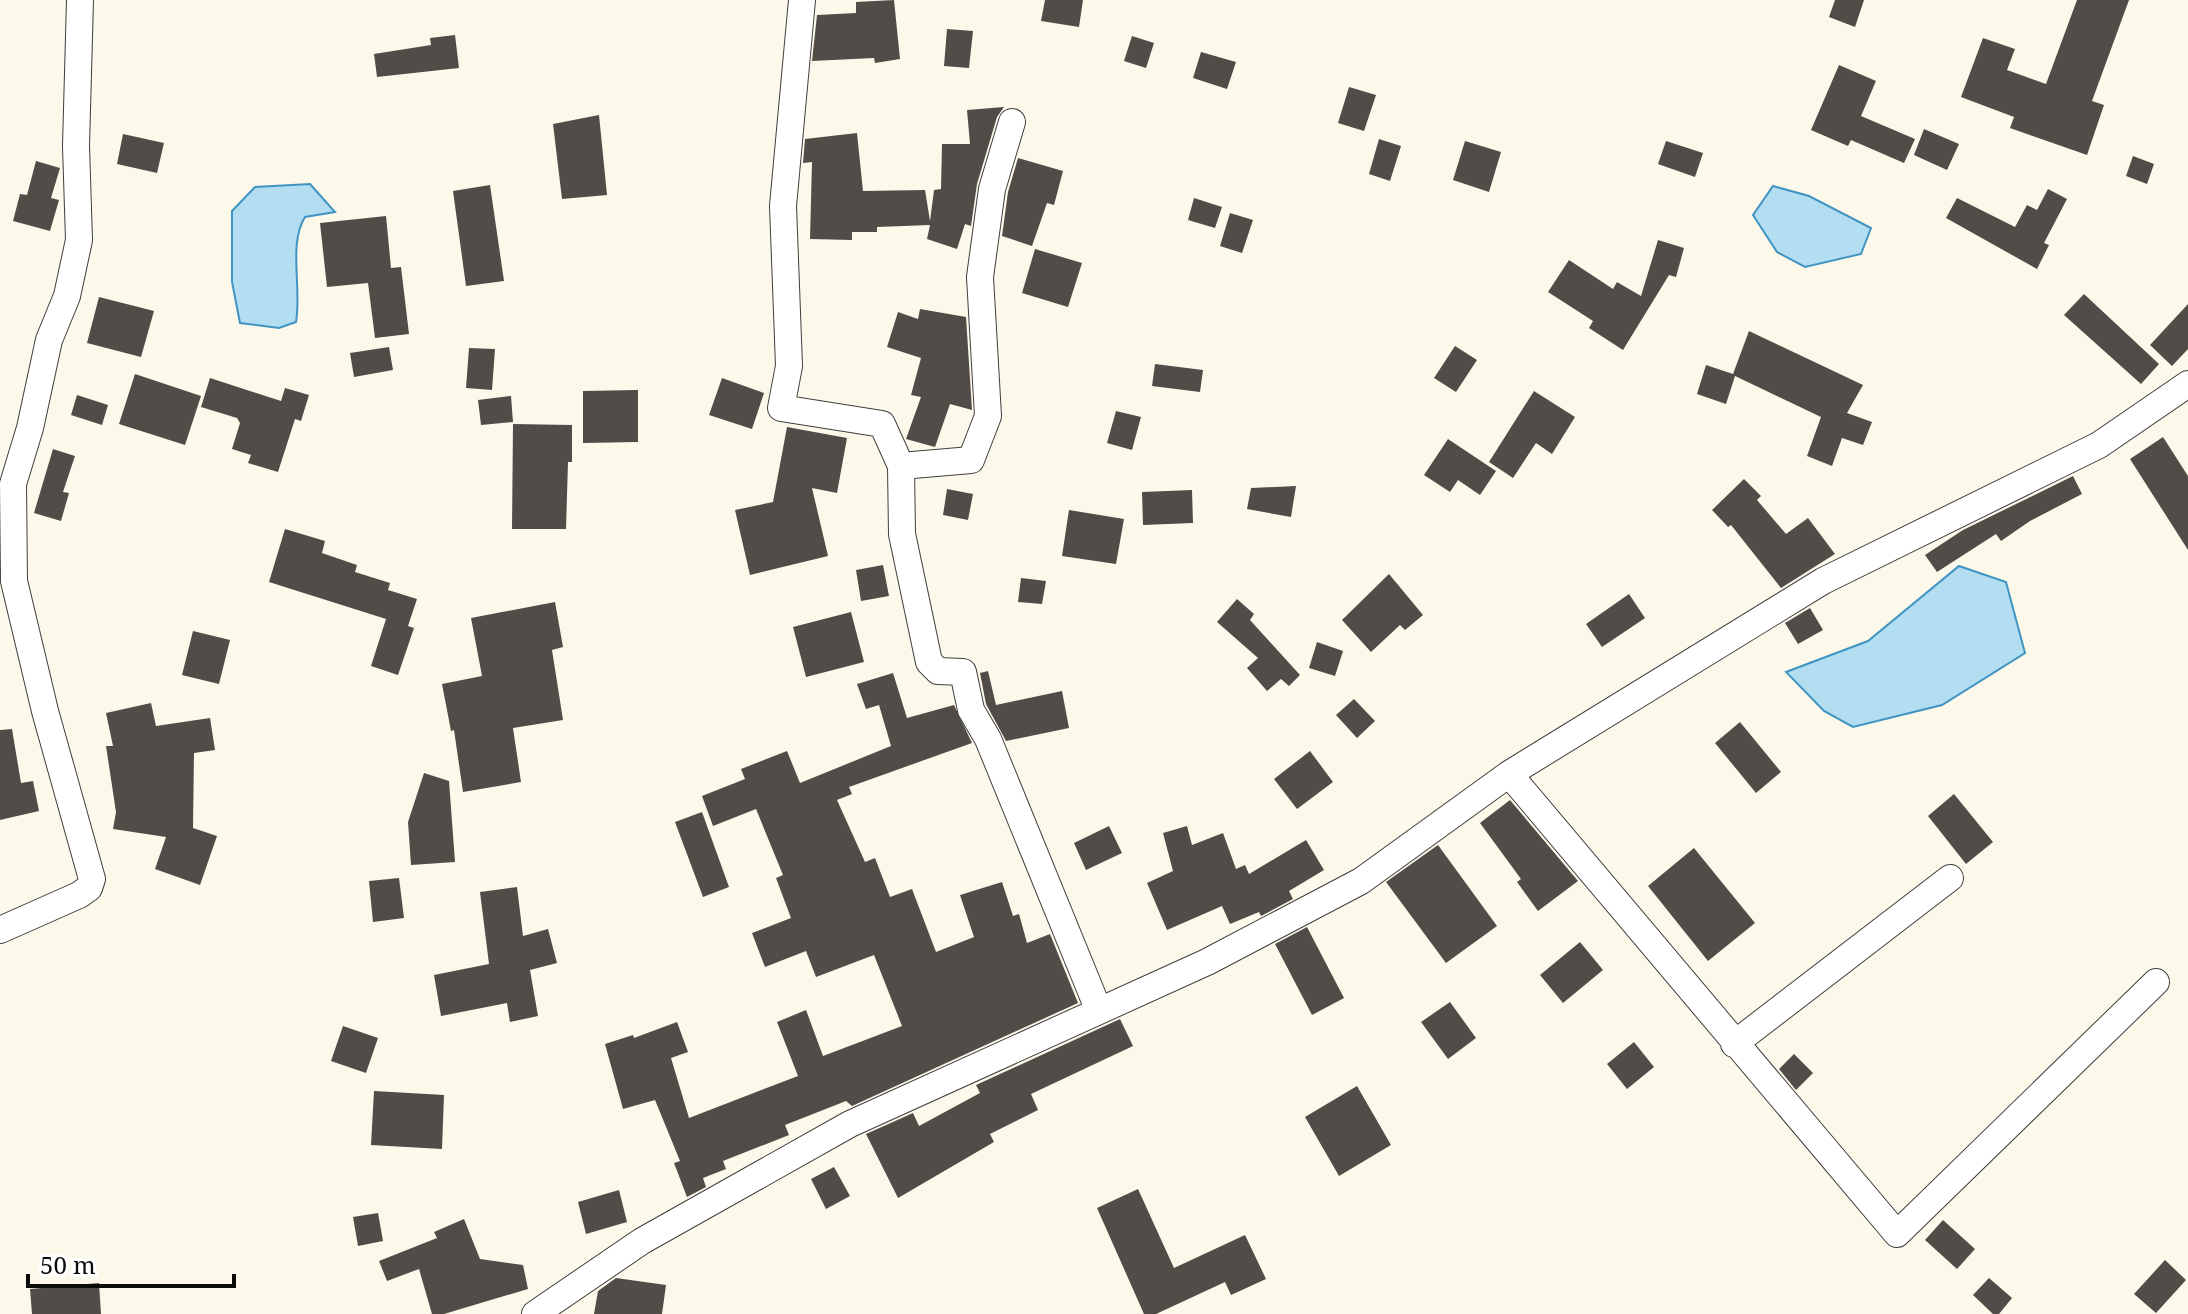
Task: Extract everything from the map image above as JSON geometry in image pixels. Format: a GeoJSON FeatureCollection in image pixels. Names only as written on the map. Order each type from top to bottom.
{"type":"FeatureCollection","features":[{"type":"Feature","properties":{"kind":"street"},"geometry":{"type":"LineString","coordinates":[[0,930],[79,895],[89,888],[92,879],[45,711],[14,581],[13,484],[30,428],[49,340],[67,296],[79,240],[76,146],[80,0]]}},
{"type":"Feature","properties":{"kind":"street"},"geometry":{"type":"LineString","coordinates":[[802,0],[783,206],[789,366],[781,408],[882,424],[901,466],[902,534],[929,662],[938,671],[963,672],[971,710],[988,739],[1099,1011]]}},
{"type":"Feature","properties":{"kind":"street"},"geometry":{"type":"LineString","coordinates":[[901,466],[971,460],[988,416],[980,277],[992,189],[1012,122]]}},
{"type":"Feature","properties":{"kind":"street"},"geometry":{"type":"LineString","coordinates":[[535,1314],[642,1241],[850,1124],[1207,962],[1361,881],[1509,774],[1823,581],[2099,445],[2188,384]]}},
{"type":"Feature","properties":{"kind":"street"},"geometry":{"type":"LineString","coordinates":[[1509,774],[1897,1234],[2156,982]]}},
{"type":"Feature","properties":{"kind":"street"},"geometry":{"type":"LineString","coordinates":[[1734,1044],[1950,878]]}},
{"type":"Feature","properties":{"kind":"water"},"geometry":{"type":"Polygon","coordinates":[[[310,184],[335,212],[305,217],[300,228],[296,253],[296,322],[279,328],[240,323],[232,282],[232,211],[255,187],[310,184]]]}},
{"type":"Feature","properties":{"kind":"water"},"geometry":{"type":"Polygon","coordinates":[[[1773,186],[1809,196],[1871,228],[1861,254],[1805,267],[1777,252],[1753,215],[1773,186]]]}},
{"type":"Feature","properties":{"kind":"water"},"geometry":{"type":"Polygon","coordinates":[[[1959,566],[2006,582],[2025,653],[1942,705],[1853,727],[1824,711],[1786,672],[1868,641],[1959,566]]]}},
{"type":"Feature","properties":{"kind":"building"},"geometry":{"type":"Polygon","coordinates":[[[894,0],[900,59],[875,63],[874,58],[812,61],[817,15],[856,13],[856,2],[894,0]]]}},
{"type":"Feature","properties":{"kind":"building"},"geometry":{"type":"Polygon","coordinates":[[[1045,0],[1083,0],[1079,27],[1041,21],[1045,0]]]}},
{"type":"Feature","properties":{"kind":"building"},"geometry":{"type":"Polygon","coordinates":[[[1835,0],[1864,0],[1855,27],[1829,17],[1835,0]]]}},
{"type":"Feature","properties":{"kind":"building"},"geometry":{"type":"Polygon","coordinates":[[[2077,0],[2129,0],[2092,101],[2104,105],[2087,155],[2010,128],[2014,117],[1961,97],[1983,38],[2015,49],[2007,70],[2046,84],[2077,0]]]}},
{"type":"Feature","properties":{"kind":"building"},"geometry":{"type":"Polygon","coordinates":[[[947,29],[973,31],[969,68],[944,66],[947,29]]]}},
{"type":"Feature","properties":{"kind":"building"},"geometry":{"type":"Polygon","coordinates":[[[455,35],[459,68],[377,77],[374,54],[431,45],[430,38],[455,35]]]}},
{"type":"Feature","properties":{"kind":"building"},"geometry":{"type":"Polygon","coordinates":[[[1132,36],[1154,43],[1146,68],[1124,61],[1132,36]]]}},
{"type":"Feature","properties":{"kind":"building"},"geometry":{"type":"Polygon","coordinates":[[[1201,52],[1236,62],[1227,89],[1193,78],[1201,52]]]}},
{"type":"Feature","properties":{"kind":"building"},"geometry":{"type":"Polygon","coordinates":[[[1839,65],[1876,81],[1861,116],[1915,139],[1904,163],[1851,140],[1848,146],[1811,130],[1839,65]]]}},
{"type":"Feature","properties":{"kind":"building"},"geometry":{"type":"Polygon","coordinates":[[[1349,87],[1376,95],[1364,131],[1338,123],[1349,87]]]}},
{"type":"Feature","properties":{"kind":"building"},"geometry":{"type":"Polygon","coordinates":[[[1004,107],[997,117],[977,184],[971,226],[965,224],[957,249],[927,239],[930,225],[877,227],[877,232],[852,232],[852,240],[810,239],[812,162],[803,163],[805,139],[857,133],[863,191],[925,190],[930,221],[934,190],[941,189],[942,144],[970,144],[967,110],[1004,107]]]}},
{"type":"Feature","properties":{"kind":"building"},"geometry":{"type":"Polygon","coordinates":[[[599,115],[607,195],[562,199],[553,124],[599,115]]]}},
{"type":"Feature","properties":{"kind":"building"},"geometry":{"type":"Polygon","coordinates":[[[1924,129],[1959,144],[1947,170],[1914,155],[1924,129]]]}},
{"type":"Feature","properties":{"kind":"building"},"geometry":{"type":"Polygon","coordinates":[[[123,134],[164,143],[157,173],[117,164],[123,134]]]}},
{"type":"Feature","properties":{"kind":"building"},"geometry":{"type":"Polygon","coordinates":[[[1379,139],[1401,146],[1390,181],[1369,174],[1379,139]]]}},
{"type":"Feature","properties":{"kind":"building"},"geometry":{"type":"Polygon","coordinates":[[[1465,141],[1501,152],[1489,192],[1453,180],[1465,141]]]}},
{"type":"Feature","properties":{"kind":"building"},"geometry":{"type":"Polygon","coordinates":[[[1666,141],[1703,153],[1695,177],[1658,164],[1666,141]]]}},
{"type":"Feature","properties":{"kind":"building"},"geometry":{"type":"Polygon","coordinates":[[[2133,156],[2154,164],[2147,184],[2126,176],[2133,156]]]}},
{"type":"Feature","properties":{"kind":"building"},"geometry":{"type":"Polygon","coordinates":[[[1018,158],[1063,171],[1054,205],[1047,203],[1032,246],[1002,236],[1008,192],[1018,158]]]}},
{"type":"Feature","properties":{"kind":"building"},"geometry":{"type":"Polygon","coordinates":[[[36,161],[60,168],[51,198],[59,200],[50,231],[13,221],[20,194],[27,195],[36,161]]]}},
{"type":"Feature","properties":{"kind":"building"},"geometry":{"type":"Polygon","coordinates":[[[490,185],[504,281],[466,286],[453,191],[490,185]]]}},
{"type":"Feature","properties":{"kind":"building"},"geometry":{"type":"Polygon","coordinates":[[[2048,189],[2067,199],[2044,243],[2049,245],[2037,269],[1946,218],[1957,198],[2015,227],[2027,205],[2037,210],[2048,189]]]}},
{"type":"Feature","properties":{"kind":"building"},"geometry":{"type":"Polygon","coordinates":[[[1194,198],[1222,207],[1215,228],[1188,220],[1194,198]]]}},
{"type":"Feature","properties":{"kind":"building"},"geometry":{"type":"Polygon","coordinates":[[[1230,213],[1253,220],[1242,253],[1220,246],[1230,213]]]}},
{"type":"Feature","properties":{"kind":"building"},"geometry":{"type":"Polygon","coordinates":[[[386,216],[391,268],[401,267],[409,334],[375,338],[368,283],[327,287],[320,223],[386,216]]]}},
{"type":"Feature","properties":{"kind":"building"},"geometry":{"type":"Polygon","coordinates":[[[1658,240],[1684,248],[1676,277],[1669,275],[1623,350],[1589,328],[1593,321],[1548,292],[1569,260],[1613,289],[1617,282],[1641,296],[1658,240]]]}},
{"type":"Feature","properties":{"kind":"building"},"geometry":{"type":"Polygon","coordinates":[[[1035,249],[1082,263],[1068,307],[1022,293],[1035,249]]]}},
{"type":"Feature","properties":{"kind":"building"},"geometry":{"type":"Polygon","coordinates":[[[2084,294],[2159,364],[2141,384],[2064,315],[2084,294]]]}},
{"type":"Feature","properties":{"kind":"building"},"geometry":{"type":"Polygon","coordinates":[[[99,297],[154,311],[141,357],[87,343],[99,297]]]}},
{"type":"Feature","properties":{"kind":"building"},"geometry":{"type":"Polygon","coordinates":[[[2188,304],[2188,349],[2172,366],[2150,345],[2188,304]]]}},
{"type":"Feature","properties":{"kind":"building"},"geometry":{"type":"Polygon","coordinates":[[[920,309],[966,317],[972,410],[950,404],[935,447],[906,439],[921,397],[911,395],[921,358],[887,347],[898,312],[918,319],[920,309]]]}},
{"type":"Feature","properties":{"kind":"building"},"geometry":{"type":"Polygon","coordinates":[[[1749,331],[1863,385],[1847,413],[1872,422],[1863,445],[1842,438],[1832,466],[1807,456],[1821,417],[1735,376],[1726,404],[1697,394],[1706,365],[1733,374],[1749,331]]]}},
{"type":"Feature","properties":{"kind":"building"},"geometry":{"type":"Polygon","coordinates":[[[1455,346],[1477,360],[1456,392],[1434,378],[1455,346]]]}},
{"type":"Feature","properties":{"kind":"building"},"geometry":{"type":"Polygon","coordinates":[[[389,347],[393,370],[354,377],[350,353],[389,347]]]}},
{"type":"Feature","properties":{"kind":"building"},"geometry":{"type":"Polygon","coordinates":[[[469,348],[495,349],[492,390],[466,388],[469,348]]]}},
{"type":"Feature","properties":{"kind":"building"},"geometry":{"type":"Polygon","coordinates":[[[1155,364],[1203,370],[1200,392],[1152,386],[1155,364]]]}},
{"type":"Feature","properties":{"kind":"building"},"geometry":{"type":"Polygon","coordinates":[[[135,374],[201,396],[185,445],[119,424],[135,374]]]}},
{"type":"Feature","properties":{"kind":"building"},"geometry":{"type":"Polygon","coordinates":[[[210,378],[281,401],[285,388],[309,395],[301,421],[295,419],[278,472],[248,463],[251,455],[232,449],[240,423],[237,418],[201,407],[210,378]]]}},
{"type":"Feature","properties":{"kind":"building"},"geometry":{"type":"Polygon","coordinates":[[[722,378],[764,393],[752,429],[709,415],[722,378]]]}},
{"type":"Feature","properties":{"kind":"building"},"geometry":{"type":"Polygon","coordinates":[[[638,390],[638,442],[583,443],[583,391],[638,390]]]}},
{"type":"Feature","properties":{"kind":"building"},"geometry":{"type":"Polygon","coordinates":[[[1534,391],[1575,417],[1552,454],[1536,443],[1513,478],[1489,462],[1534,391]]]}},
{"type":"Feature","properties":{"kind":"building"},"geometry":{"type":"Polygon","coordinates":[[[77,395],[108,405],[102,425],[71,415],[77,395]]]}},
{"type":"Feature","properties":{"kind":"building"},"geometry":{"type":"Polygon","coordinates":[[[511,396],[513,422],[481,425],[478,400],[511,396]]]}},
{"type":"Feature","properties":{"kind":"building"},"geometry":{"type":"Polygon","coordinates":[[[1116,411],[1141,417],[1132,450],[1107,443],[1116,411]]]}},
{"type":"Feature","properties":{"kind":"building"},"geometry":{"type":"Polygon","coordinates":[[[513,424],[572,425],[566,529],[512,529],[513,424]]]}},
{"type":"Feature","properties":{"kind":"building"},"geometry":{"type":"Polygon","coordinates":[[[787,427],[847,438],[837,493],[812,488],[828,556],[750,575],[735,510],[773,502],[787,427]]]}},
{"type":"Feature","properties":{"kind":"building"},"geometry":{"type":"Polygon","coordinates":[[[2163,437],[2188,476],[2188,550],[2130,459],[2163,437]]]}},
{"type":"Feature","properties":{"kind":"building"},"geometry":{"type":"Polygon","coordinates":[[[1448,439],[1496,471],[1480,495],[1458,480],[1450,492],[1424,475],[1448,439]]]}},
{"type":"Feature","properties":{"kind":"building"},"geometry":{"type":"Polygon","coordinates":[[[53,449],[75,456],[63,492],[69,493],[61,521],[34,513],[53,449]]]}},
{"type":"Feature","properties":{"kind":"building"},"geometry":{"type":"Polygon","coordinates":[[[2073,476],[2082,494],[2030,521],[2001,541],[1996,534],[1937,572],[1925,555],[1963,530],[2073,476]]]}},
{"type":"Feature","properties":{"kind":"building"},"geometry":{"type":"Polygon","coordinates":[[[1744,479],[1761,496],[1757,500],[1786,534],[1808,518],[1835,554],[1781,588],[1731,525],[1728,527],[1712,510],[1744,479]]]}},
{"type":"Feature","properties":{"kind":"building"},"geometry":{"type":"Polygon","coordinates":[[[1296,486],[1291,517],[1247,509],[1251,488],[1296,486]]]}},
{"type":"Feature","properties":{"kind":"building"},"geometry":{"type":"Polygon","coordinates":[[[947,489],[973,494],[968,520],[943,515],[947,489]]]}},
{"type":"Feature","properties":{"kind":"building"},"geometry":{"type":"Polygon","coordinates":[[[1192,490],[1193,523],[1143,525],[1142,492],[1192,490]]]}},
{"type":"Feature","properties":{"kind":"building"},"geometry":{"type":"Polygon","coordinates":[[[1069,510],[1124,519],[1116,564],[1062,556],[1069,510]]]}},
{"type":"Feature","properties":{"kind":"building"},"geometry":{"type":"Polygon","coordinates":[[[285,529],[325,541],[322,553],[357,565],[355,572],[390,583],[388,590],[417,599],[408,626],[414,628],[398,675],[371,666],[386,619],[269,582],[285,529]]]}},
{"type":"Feature","properties":{"kind":"building"},"geometry":{"type":"Polygon","coordinates":[[[883,565],[889,596],[861,601],[856,570],[883,565]]]}},
{"type":"Feature","properties":{"kind":"building"},"geometry":{"type":"Polygon","coordinates":[[[1389,574],[1423,615],[1405,630],[1400,625],[1371,652],[1342,620],[1389,574]]]}},
{"type":"Feature","properties":{"kind":"building"},"geometry":{"type":"Polygon","coordinates":[[[1021,578],[1046,581],[1042,604],[1018,602],[1021,578]]]}},
{"type":"Feature","properties":{"kind":"building"},"geometry":{"type":"Polygon","coordinates":[[[1629,594],[1645,618],[1602,647],[1586,624],[1629,594]]]}},
{"type":"Feature","properties":{"kind":"building"},"geometry":{"type":"Polygon","coordinates":[[[1237,599],[1254,614],[1250,620],[1300,675],[1289,686],[1281,679],[1267,691],[1247,668],[1258,658],[1217,622],[1237,599]]]}},
{"type":"Feature","properties":{"kind":"building"},"geometry":{"type":"Polygon","coordinates":[[[555,602],[563,647],[552,650],[563,720],[513,728],[521,782],[463,792],[454,730],[451,731],[442,684],[482,676],[471,618],[555,602]]]}},
{"type":"Feature","properties":{"kind":"building"},"geometry":{"type":"Polygon","coordinates":[[[1810,608],[1823,630],[1798,644],[1785,623],[1810,608]]]}},
{"type":"Feature","properties":{"kind":"building"},"geometry":{"type":"Polygon","coordinates":[[[851,612],[864,662],[806,677],[793,627],[851,612]]]}},
{"type":"Feature","properties":{"kind":"building"},"geometry":{"type":"Polygon","coordinates":[[[193,631],[230,640],[219,684],[182,675],[193,631]]]}},
{"type":"Feature","properties":{"kind":"building"},"geometry":{"type":"Polygon","coordinates":[[[1317,642],[1343,651],[1335,676],[1309,668],[1317,642]]]}},
{"type":"Feature","properties":{"kind":"building"},"geometry":{"type":"Polygon","coordinates":[[[988,671],[996,705],[1062,691],[1069,728],[1006,741],[986,704],[980,673],[988,671]]]}},
{"type":"Feature","properties":{"kind":"building"},"geometry":{"type":"Polygon","coordinates":[[[893,673],[907,718],[954,705],[972,743],[849,787],[852,794],[837,800],[865,862],[875,858],[890,897],[912,889],[936,952],[974,937],[960,895],[1002,882],[1013,916],[1019,914],[1027,943],[1050,934],[1078,1003],[852,1106],[846,1101],[785,1125],[789,1135],[723,1161],[726,1169],[703,1178],[706,1187],[687,1197],[674,1163],[680,1161],[655,1100],[623,1109],[605,1044],[633,1035],[634,1038],[677,1022],[688,1052],[671,1058],[689,1118],[798,1076],[777,1022],[806,1010],[823,1056],[902,1026],[874,955],[816,977],[806,951],[765,967],[752,933],[791,918],[776,878],[783,875],[756,809],[713,826],[702,796],[745,779],[741,769],[787,751],[800,783],[891,746],[879,705],[866,709],[857,684],[893,673]]]}},
{"type":"Feature","properties":{"kind":"building"},"geometry":{"type":"Polygon","coordinates":[[[1354,699],[1375,721],[1357,738],[1336,715],[1354,699]]]}},
{"type":"Feature","properties":{"kind":"building"},"geometry":{"type":"Polygon","coordinates":[[[151,703],[156,726],[210,718],[215,750],[194,753],[193,828],[217,836],[200,885],[155,869],[166,837],[113,829],[116,812],[106,746],[113,746],[106,713],[151,703]]]}},
{"type":"Feature","properties":{"kind":"building"},"geometry":{"type":"Polygon","coordinates":[[[1740,722],[1781,772],[1756,793],[1715,743],[1740,722]]]}},
{"type":"Feature","properties":{"kind":"building"},"geometry":{"type":"Polygon","coordinates":[[[12,729],[21,783],[33,781],[39,811],[0,820],[0,730],[12,729]]]}},
{"type":"Feature","properties":{"kind":"building"},"geometry":{"type":"Polygon","coordinates":[[[1310,751],[1333,782],[1297,809],[1274,779],[1310,751]]]}},
{"type":"Feature","properties":{"kind":"building"},"geometry":{"type":"Polygon","coordinates":[[[424,773],[449,781],[455,862],[411,865],[408,822],[424,773]]]}},
{"type":"Feature","properties":{"kind":"building"},"geometry":{"type":"Polygon","coordinates":[[[1954,794],[1993,842],[1966,864],[1928,816],[1954,794]]]}},
{"type":"Feature","properties":{"kind":"building"},"geometry":{"type":"Polygon","coordinates":[[[1510,800],[1578,881],[1538,911],[1517,882],[1521,879],[1480,823],[1510,800]]]}},
{"type":"Feature","properties":{"kind":"building"},"geometry":{"type":"Polygon","coordinates":[[[702,812],[729,887],[703,897],[675,822],[702,812]]]}},
{"type":"Feature","properties":{"kind":"building"},"geometry":{"type":"Polygon","coordinates":[[[1109,826],[1122,853],[1086,870],[1074,843],[1109,826]]]}},
{"type":"Feature","properties":{"kind":"building"},"geometry":{"type":"Polygon","coordinates":[[[1187,826],[1192,845],[1223,833],[1236,869],[1245,865],[1249,874],[1306,840],[1324,870],[1289,891],[1293,899],[1261,916],[1259,912],[1230,924],[1222,906],[1167,930],[1147,883],[1173,871],[1163,833],[1187,826]]]}},
{"type":"Feature","properties":{"kind":"building"},"geometry":{"type":"Polygon","coordinates":[[[1438,845],[1497,926],[1446,963],[1386,882],[1438,845]]]}},
{"type":"Feature","properties":{"kind":"building"},"geometry":{"type":"Polygon","coordinates":[[[1694,848],[1755,923],[1708,961],[1648,886],[1694,848]]]}},
{"type":"Feature","properties":{"kind":"building"},"geometry":{"type":"Polygon","coordinates":[[[399,878],[404,918],[373,922],[369,881],[399,878]]]}},
{"type":"Feature","properties":{"kind":"building"},"geometry":{"type":"Polygon","coordinates":[[[517,887],[523,936],[548,929],[557,963],[530,970],[538,1016],[510,1022],[507,1003],[441,1016],[434,975],[489,964],[480,892],[517,887]]]}},
{"type":"Feature","properties":{"kind":"building"},"geometry":{"type":"Polygon","coordinates":[[[1307,927],[1344,998],[1312,1015],[1275,944],[1307,927]]]}},
{"type":"Feature","properties":{"kind":"building"},"geometry":{"type":"Polygon","coordinates":[[[1580,942],[1603,970],[1563,1003],[1540,975],[1580,942]]]}},
{"type":"Feature","properties":{"kind":"building"},"geometry":{"type":"Polygon","coordinates":[[[1450,1002],[1476,1038],[1448,1059],[1421,1022],[1450,1002]]]}},
{"type":"Feature","properties":{"kind":"building"},"geometry":{"type":"Polygon","coordinates":[[[1120,1019],[1133,1046],[1031,1094],[1038,1110],[990,1134],[994,1142],[898,1198],[866,1134],[913,1113],[919,1126],[980,1093],[976,1085],[1120,1019]]]}},
{"type":"Feature","properties":{"kind":"building"},"geometry":{"type":"Polygon","coordinates":[[[343,1026],[378,1038],[366,1073],[331,1061],[343,1026]]]}},
{"type":"Feature","properties":{"kind":"building"},"geometry":{"type":"Polygon","coordinates":[[[1634,1042],[1654,1067],[1627,1089],[1607,1064],[1634,1042]]]}},
{"type":"Feature","properties":{"kind":"building"},"geometry":{"type":"Polygon","coordinates":[[[1794,1054],[1813,1073],[1796,1090],[1779,1069],[1794,1054]]]}},
{"type":"Feature","properties":{"kind":"building"},"geometry":{"type":"Polygon","coordinates":[[[1357,1086],[1391,1145],[1339,1176],[1305,1117],[1357,1086]]]}},
{"type":"Feature","properties":{"kind":"building"},"geometry":{"type":"Polygon","coordinates":[[[374,1091],[444,1095],[442,1149],[371,1145],[374,1091]]]}},
{"type":"Feature","properties":{"kind":"building"},"geometry":{"type":"Polygon","coordinates":[[[834,1167],[850,1196],[826,1209],[811,1179],[834,1167]]]}},
{"type":"Feature","properties":{"kind":"building"},"geometry":{"type":"Polygon","coordinates":[[[1138,1189],[1174,1268],[1245,1235],[1266,1279],[1231,1295],[1225,1282],[1156,1314],[1144,1314],[1097,1208],[1138,1189]]]}},
{"type":"Feature","properties":{"kind":"building"},"geometry":{"type":"Polygon","coordinates":[[[619,1190],[627,1222],[586,1234],[578,1202],[619,1190]]]}},
{"type":"Feature","properties":{"kind":"building"},"geometry":{"type":"Polygon","coordinates":[[[378,1213],[383,1241],[358,1246],[353,1217],[378,1213]]]}},
{"type":"Feature","properties":{"kind":"building"},"geometry":{"type":"Polygon","coordinates":[[[464,1219],[480,1259],[523,1265],[528,1289],[444,1314],[432,1314],[419,1269],[387,1281],[379,1261],[437,1238],[434,1232],[464,1219]]]}},
{"type":"Feature","properties":{"kind":"building"},"geometry":{"type":"Polygon","coordinates":[[[1943,1220],[1975,1249],[1957,1269],[1925,1240],[1943,1220]]]}},
{"type":"Feature","properties":{"kind":"building"},"geometry":{"type":"Polygon","coordinates":[[[2165,1260],[2186,1280],[2156,1313],[2134,1294],[2165,1260]]]}},
{"type":"Feature","properties":{"kind":"building"},"geometry":{"type":"Polygon","coordinates":[[[616,1278],[666,1285],[662,1314],[594,1314],[598,1291],[616,1278]]]}},
{"type":"Feature","properties":{"kind":"building"},"geometry":{"type":"Polygon","coordinates":[[[1989,1278],[2012,1298],[1999,1314],[1993,1314],[1973,1295],[1989,1278]]]}},
{"type":"Feature","properties":{"kind":"building"},"geometry":{"type":"Polygon","coordinates":[[[99,1283],[101,1314],[32,1314],[30,1289],[99,1283]]]}}]}
